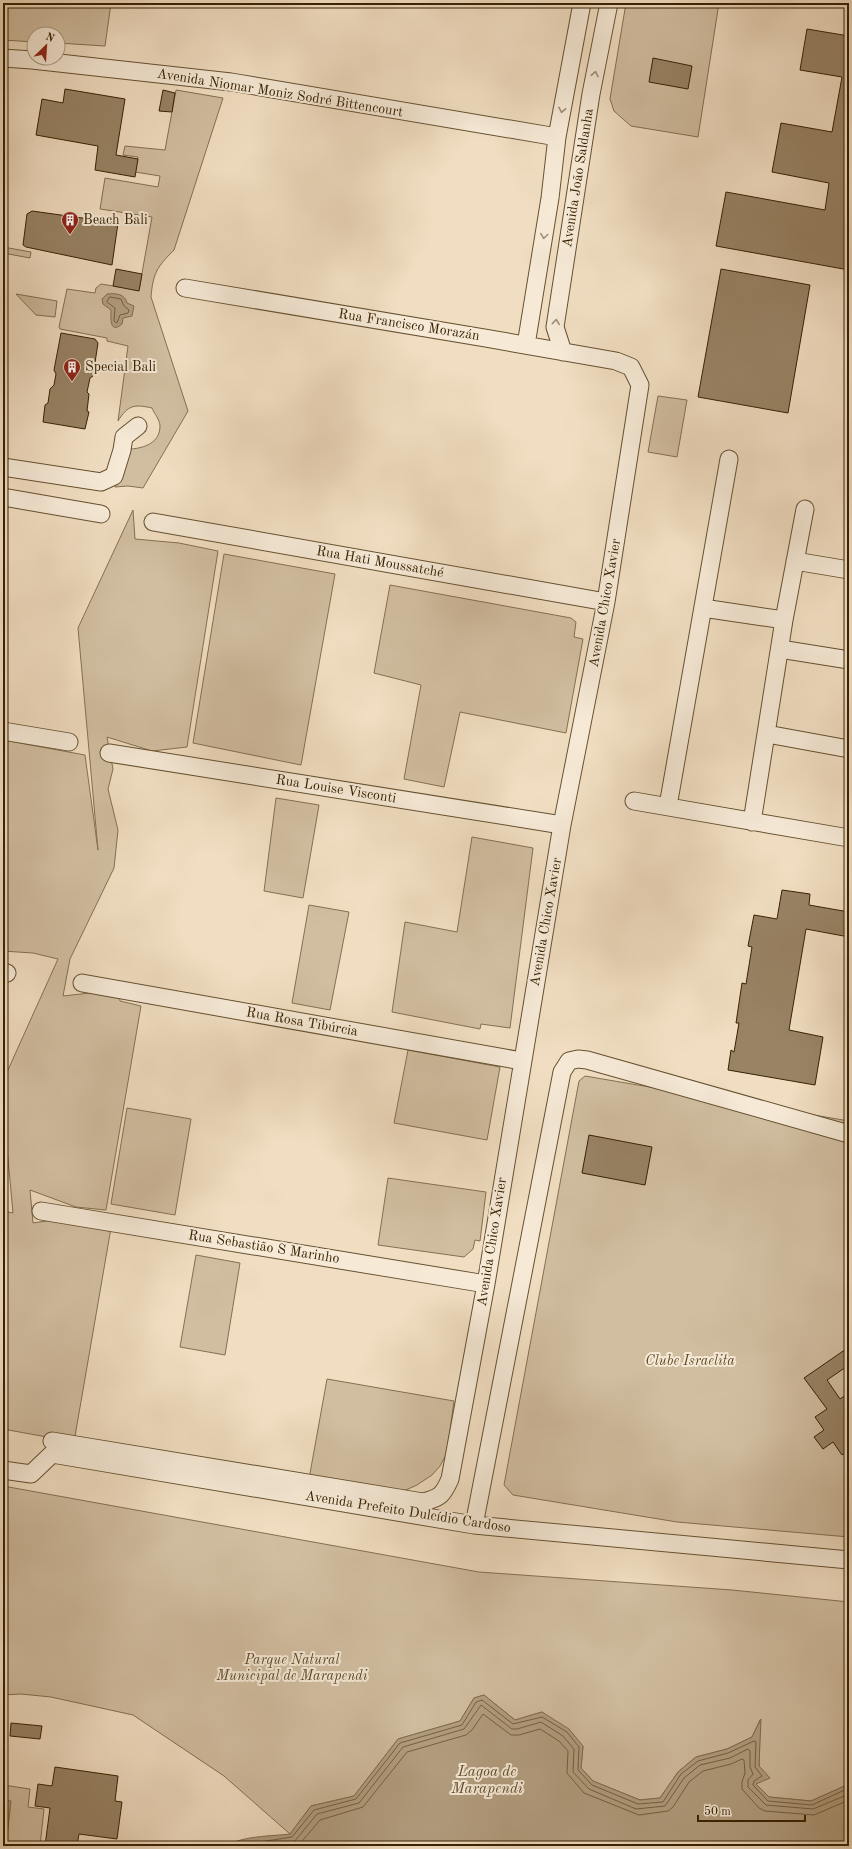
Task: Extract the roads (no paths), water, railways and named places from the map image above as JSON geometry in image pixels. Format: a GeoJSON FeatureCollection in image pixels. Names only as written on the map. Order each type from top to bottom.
{"type":"FeatureCollection","features":[{"type":"Feature","properties":{"kind":"street","name":"Avenida João Saldanha"},"geometry":{"type":"LineString","coordinates":[[526,345],[550,198],[557,137],[582,3]]}},
{"type":"Feature","properties":{"kind":"street","name":"Avenida João Saldanha"},"geometry":{"type":"LineString","coordinates":[[563,352],[555,328],[591,94],[609,3]]}},
{"type":"Feature","properties":{"kind":"street","name":"Avenida Niomar Moniz Sodré Bittencourt"},"geometry":{"type":"LineString","coordinates":[[3,58],[231,82],[557,137]]}},
{"type":"Feature","properties":{"kind":"street"},"geometry":{"type":"LineString","coordinates":[[566,89],[591,94]]}},
{"type":"Feature","properties":{"kind":"street","name":"Rua Francisco Morazán"},"geometry":{"type":"LineString","coordinates":[[186,288],[526,345],[616,361],[631,367]]}},
{"type":"Feature","properties":{"kind":"street","name":"Avenida Chico Xavier"},"geometry":{"type":"LineString","coordinates":[[450,1478],[486,1284],[562,825],[606,602],[640,385],[631,367]]}},
{"type":"Feature","properties":{"kind":"street"},"geometry":{"type":"LineString","coordinates":[[3,467],[101,482],[114,476],[122,450],[124,437],[138,426]]}},
{"type":"Feature","properties":{"kind":"street"},"geometry":{"type":"LineString","coordinates":[[668,806],[704,608],[728,459]]}},
{"type":"Feature","properties":{"kind":"street"},"geometry":{"type":"LineString","coordinates":[[3,497],[101,514]]}},
{"type":"Feature","properties":{"kind":"street"},"geometry":{"type":"LineString","coordinates":[[752,822],[784,620],[805,509]]}},
{"type":"Feature","properties":{"kind":"street","name":"Rua Hati Moussatché"},"geometry":{"type":"LineString","coordinates":[[153,522],[606,602]]}},
{"type":"Feature","properties":{"kind":"street"},"geometry":{"type":"LineString","coordinates":[[795,561],[849,570]]}},
{"type":"Feature","properties":{"kind":"street"},"geometry":{"type":"LineString","coordinates":[[704,608],[784,620]]}},
{"type":"Feature","properties":{"kind":"street"},"geometry":{"type":"LineString","coordinates":[[780,649],[849,660]]}},
{"type":"Feature","properties":{"kind":"street"},"geometry":{"type":"LineString","coordinates":[[3,731],[69,742]]}},
{"type":"Feature","properties":{"kind":"street"},"geometry":{"type":"LineString","coordinates":[[767,734],[849,749]]}},
{"type":"Feature","properties":{"kind":"street","name":"Rua Louise Visconti"},"geometry":{"type":"LineString","coordinates":[[109,753],[562,825]]}},
{"type":"Feature","properties":{"kind":"street"},"geometry":{"type":"LineString","coordinates":[[634,801],[849,838]]}},
{"type":"Feature","properties":{"kind":"street","name":"Rua Rosa Tibúrcia"},"geometry":{"type":"LineString","coordinates":[[82,983],[522,1061]]}},
{"type":"Feature","properties":{"kind":"street"},"geometry":{"type":"LineString","coordinates":[[474,1525],[562,1072],[569,1061],[578,1059],[587,1060],[849,1134]]}},
{"type":"Feature","properties":{"kind":"street","name":"Rua Sebastião S Marinho"},"geometry":{"type":"LineString","coordinates":[[42,1211],[486,1284]]}},
{"type":"Feature","properties":{"kind":"street","name":"Avenida Prefeito Dulcídio Cardoso"},"geometry":{"type":"LineString","coordinates":[[52,1442],[423,1502],[437,1499],[445,1490],[450,1478]]}},
{"type":"Feature","properties":{"kind":"street","name":"Avenida Prefeito Dulcídio Cardoso"},"geometry":{"type":"LineString","coordinates":[[3,1470],[31,1474],[52,1454],[474,1525],[849,1560]]}},
{"type":"Feature","properties":{"kind":"water"},"geometry":{"type":"Polygon","coordinates":[[[107,294],[120,295],[126,300],[127,303],[134,306],[132,316],[123,318],[122,324],[118,327],[113,326],[111,320],[111,310],[103,304],[102,299],[107,294]]]}},
{"type":"Feature","properties":{"kind":"water","name":"Lagoa de Marapendi"},"geometry":{"type":"Polygon","coordinates":[[[484,1695],[515,1720],[542,1712],[569,1729],[583,1746],[581,1768],[593,1781],[640,1800],[660,1798],[678,1772],[696,1757],[727,1749],[752,1737],[761,1719],[759,1766],[770,1778],[756,1784],[769,1797],[811,1801],[849,1784],[849,1846],[228,1846],[248,1838],[290,1834],[311,1806],[354,1796],[398,1739],[460,1721],[474,1698],[484,1695]]]}},
{"type":"Feature","properties":{"kind":"water"},"geometry":{"type":"Polygon","coordinates":[[[3,1800],[11,1801],[6,1846],[3,1846],[3,1800]]]}},
{"type":"Feature","properties":{"kind":"place","name":"Beach Bali"},"geometry":{"type":"Point","coordinates":[70,235]}},
{"type":"Feature","properties":{"kind":"place","name":"Special Bali"},"geometry":{"type":"Point","coordinates":[72,382]}},
{"type":"Feature","properties":{"kind":"park label","name":"Clube Israelita"},"geometry":{"type":"Point","coordinates":[690,1361]}},
{"type":"Feature","properties":{"kind":"park label","name":"Parque Natural Municipal de Marapendi"},"geometry":{"type":"Point","coordinates":[292,1668]}}]}
